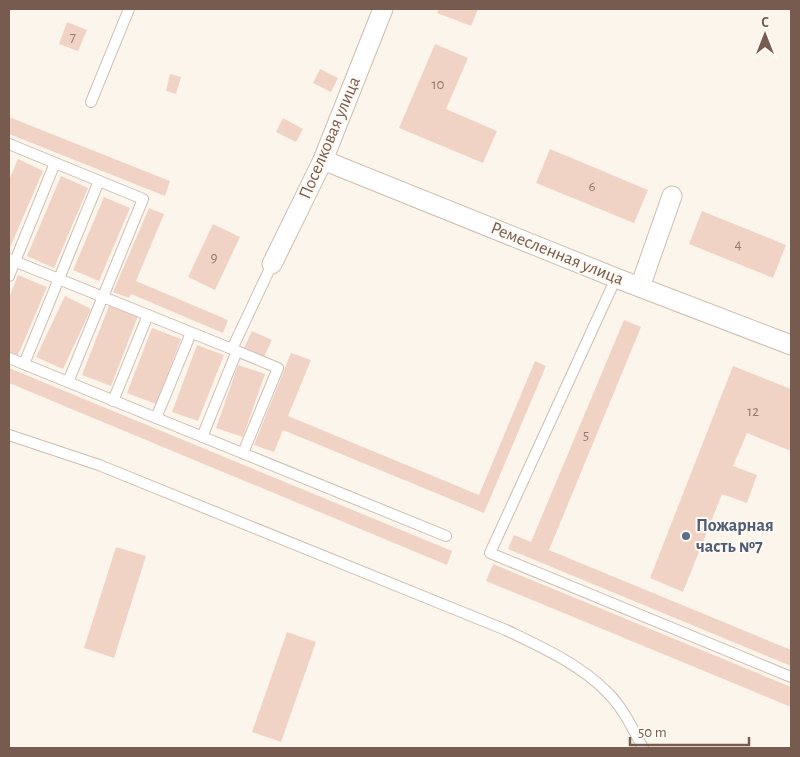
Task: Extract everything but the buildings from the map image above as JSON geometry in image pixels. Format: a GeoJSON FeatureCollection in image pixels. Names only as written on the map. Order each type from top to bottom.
{"type":"FeatureCollection","features":[{"type":"Feature","properties":{"kind":"street","name":"Поселковая улица"},"geometry":{"type":"LineString","coordinates":[[272,264],[323,160],[383,9]]}},
{"type":"Feature","properties":{"kind":"street","name":"Ремесленная улица"},"geometry":{"type":"LineString","coordinates":[[323,160],[616,278],[791,345]]}},
{"type":"Feature","properties":{"kind":"street"},"geometry":{"type":"LineString","coordinates":[[640,287],[672,196]]}},
{"type":"Feature","properties":{"kind":"lane"},"geometry":{"type":"LineString","coordinates":[[91,102],[129,9]]}},
{"type":"Feature","properties":{"kind":"lane"},"geometry":{"type":"LineString","coordinates":[[10,148],[55,163],[143,198],[68,382]]}},
{"type":"Feature","properties":{"kind":"lane"},"geometry":{"type":"LineString","coordinates":[[9,276],[12,260],[55,163]]}},
{"type":"Feature","properties":{"kind":"lane"},"geometry":{"type":"LineString","coordinates":[[24,364],[100,181]]}},
{"type":"Feature","properties":{"kind":"lane"},"geometry":{"type":"LineString","coordinates":[[12,260],[278,368],[243,454]]}},
{"type":"Feature","properties":{"kind":"lane"},"geometry":{"type":"LineString","coordinates":[[202,437],[235,350],[272,264]]}},
{"type":"Feature","properties":{"kind":"lane"},"geometry":{"type":"LineString","coordinates":[[616,278],[490,554],[791,677]]}},
{"type":"Feature","properties":{"kind":"lane"},"geometry":{"type":"LineString","coordinates":[[113,401],[148,315]]}},
{"type":"Feature","properties":{"kind":"lane"},"geometry":{"type":"LineString","coordinates":[[156,418],[191,333]]}},
{"type":"Feature","properties":{"kind":"lane"},"geometry":{"type":"LineString","coordinates":[[9,358],[446,536]]}},
{"type":"Feature","properties":{"kind":"lane"},"geometry":{"type":"LineString","coordinates":[[9,435],[99,465],[506,630],[541,647],[580,670],[608,693],[627,719],[643,748]]}},
{"type":"Feature","properties":{"kind":"place","name":"Пожарная часть №7"},"geometry":{"type":"Point","coordinates":[686,536]}}]}
